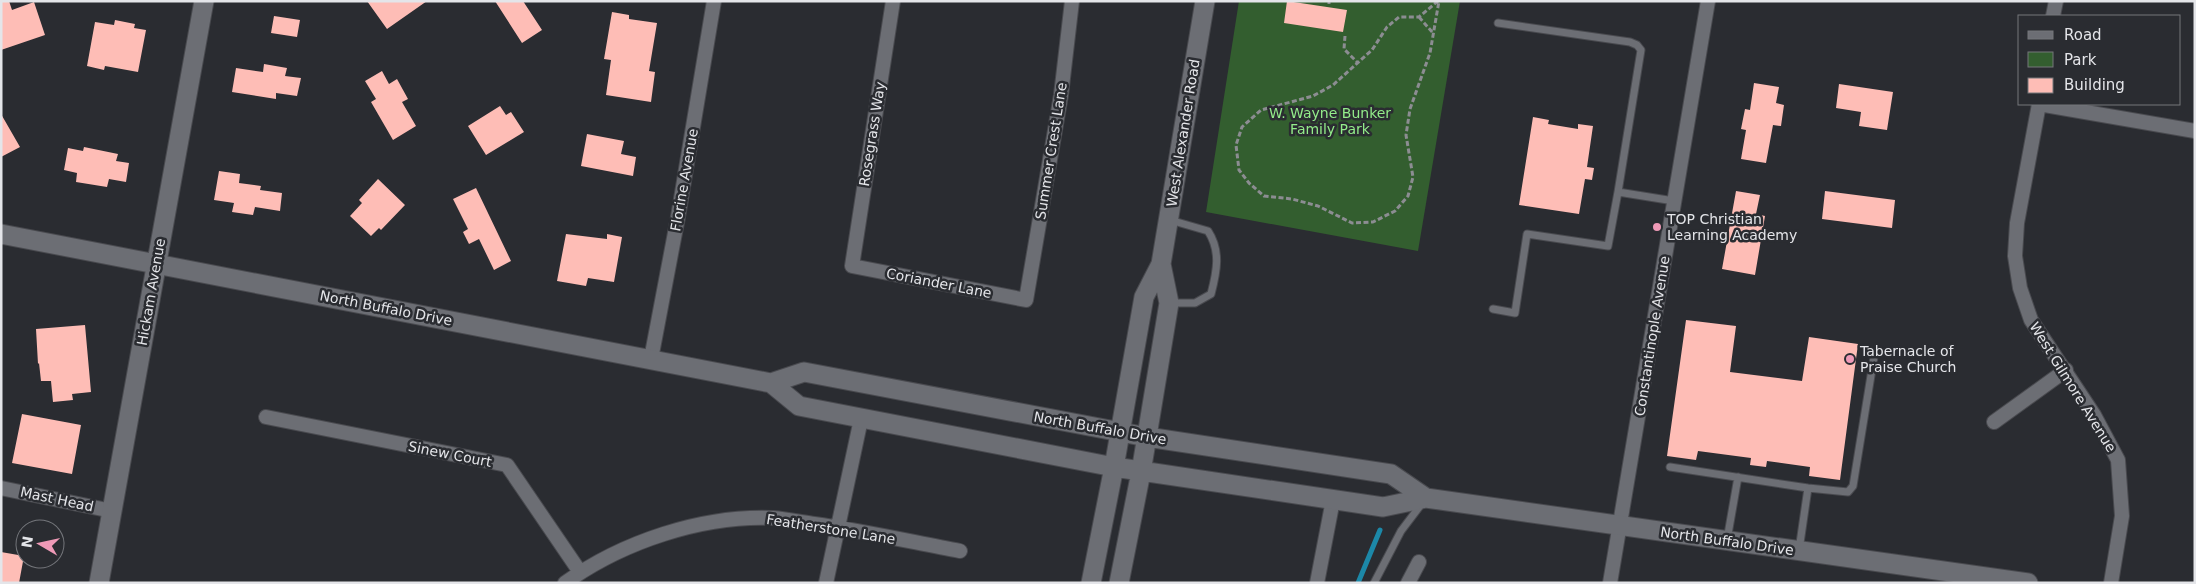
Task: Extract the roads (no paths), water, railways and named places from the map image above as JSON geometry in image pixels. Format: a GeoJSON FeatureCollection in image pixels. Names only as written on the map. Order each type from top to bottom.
{"type":"FeatureCollection","features":[{"type":"Feature","properties":{"kind":"main road","name":"Hickam Avenue"},"geometry":{"type":"LineString","coordinates":[[99,583],[204,1]]}},
{"type":"Feature","properties":{"kind":"main road","name":"West Alexander Road"},"geometry":{"type":"LineString","coordinates":[[1091,583],[1144,297],[1161,264],[1205,1]]}},
{"type":"Feature","properties":{"kind":"main road","name":"North Buffalo Drive"},"geometry":{"type":"LineString","coordinates":[[1,234],[771,383],[798,406],[1141,472],[1383,507],[1426,498],[2028,583]]}},
{"type":"Feature","properties":{"kind":"main road","name":"West Alexander Road"},"geometry":{"type":"LineString","coordinates":[[1119,583],[1141,472],[1169,303],[1161,264]]}},
{"type":"Feature","properties":{"kind":"main road","name":"North Buffalo Drive"},"geometry":{"type":"LineString","coordinates":[[771,383],[804,372],[1147,437],[1391,474],[1426,498]]}},
{"type":"Feature","properties":{"kind":"street","name":"Florine Avenue"},"geometry":{"type":"LineString","coordinates":[[650,359],[678,217],[714,1]]}},
{"type":"Feature","properties":{"kind":"street","name":"Rosegrass Way"},"geometry":{"type":"LineString","coordinates":[[852,266],[893,1]]}},
{"type":"Feature","properties":{"kind":"street","name":"Summer Crest Lane"},"geometry":{"type":"LineString","coordinates":[[1026,300],[1061,95],[1072,1]]}},
{"type":"Feature","properties":{"kind":"street","name":"Constantinople Avenue"},"geometry":{"type":"LineString","coordinates":[[1610,583],[1622,526],[1708,1]]}},
{"type":"Feature","properties":{"kind":"street"},"geometry":{"type":"LineString","coordinates":[[2053,15],[2056,1]]}},
{"type":"Feature","properties":{"kind":"street","name":"West Gilmore Avenue"},"geometry":{"type":"LineString","coordinates":[[2039,105],[2017,222],[2015,256],[2020,288],[2031,320],[2066,370],[2094,415],[2118,460],[2122,516],[2111,583]]}},
{"type":"Feature","properties":{"kind":"street"},"geometry":{"type":"LineString","coordinates":[[2045,105],[2195,131]]}},
{"type":"Feature","properties":{"kind":"street","name":"Coriander Lane"},"geometry":{"type":"LineString","coordinates":[[852,266],[1026,300]]}},
{"type":"Feature","properties":{"kind":"street"},"geometry":{"type":"LineString","coordinates":[[1994,422],[2066,370]]}},
{"type":"Feature","properties":{"kind":"street","name":"Sinew Court"},"geometry":{"type":"LineString","coordinates":[[266,418],[507,465],[580,572]]}},
{"type":"Feature","properties":{"kind":"street"},"geometry":{"type":"LineString","coordinates":[[826,583],[861,419]]}},
{"type":"Feature","properties":{"kind":"street","name":"Mast Head"},"geometry":{"type":"LineString","coordinates":[[1,488],[112,511]]}},
{"type":"Feature","properties":{"kind":"street"},"geometry":{"type":"LineString","coordinates":[[1317,583],[1332,500]]}},
{"type":"Feature","properties":{"kind":"street","name":"Featherstone Lane"},"geometry":{"type":"LineString","coordinates":[[565,583],[580,572],[609,556],[673,531],[730,520],[774,518],[837,527],[960,551]]}},
{"type":"Feature","properties":{"kind":"street"},"geometry":{"type":"LineString","coordinates":[[1408,583],[1419,562]]}},
{"type":"Feature","properties":{"kind":"lane"},"geometry":{"type":"LineString","coordinates":[[1493,309],[1515,313],[1527,234],[1608,246],[1641,50],[1637,44],[1630,42],[1498,22]]}},
{"type":"Feature","properties":{"kind":"lane"},"geometry":{"type":"LineString","coordinates":[[1618,192],[1674,201]]}},
{"type":"Feature","properties":{"kind":"lane"},"geometry":{"type":"LineString","coordinates":[[1168,219],[1208,231],[1216,244],[1216,274],[1211,294],[1195,303],[1169,303]]}},
{"type":"Feature","properties":{"kind":"lane"},"geometry":{"type":"LineString","coordinates":[[1670,467],[1808,488],[1848,492],[1854,486],[1874,357]]}},
{"type":"Feature","properties":{"kind":"lane"},"geometry":{"type":"LineString","coordinates":[[1727,540],[1738,477]]}},
{"type":"Feature","properties":{"kind":"lane"},"geometry":{"type":"LineString","coordinates":[[1799,551],[1808,488]]}},
{"type":"Feature","properties":{"kind":"lane"},"geometry":{"type":"LineString","coordinates":[[1374,583],[1401,531],[1426,498]]}},
{"type":"Feature","properties":{"kind":"waterway"},"geometry":{"type":"LineString","coordinates":[[1358,583],[1380,530]]}},
{"type":"Feature","properties":{"kind":"place","name":"TOP Christian Learning Academy"},"geometry":{"type":"Point","coordinates":[1657,227]}},
{"type":"Feature","properties":{"kind":"place","name":"Tabernacle of Praise Church"},"geometry":{"type":"Point","coordinates":[1850,359]}},
{"type":"Feature","properties":{"kind":"park label","name":"W. Wayne Bunker Family Park"},"geometry":{"type":"Point","coordinates":[1330,122]}}]}
